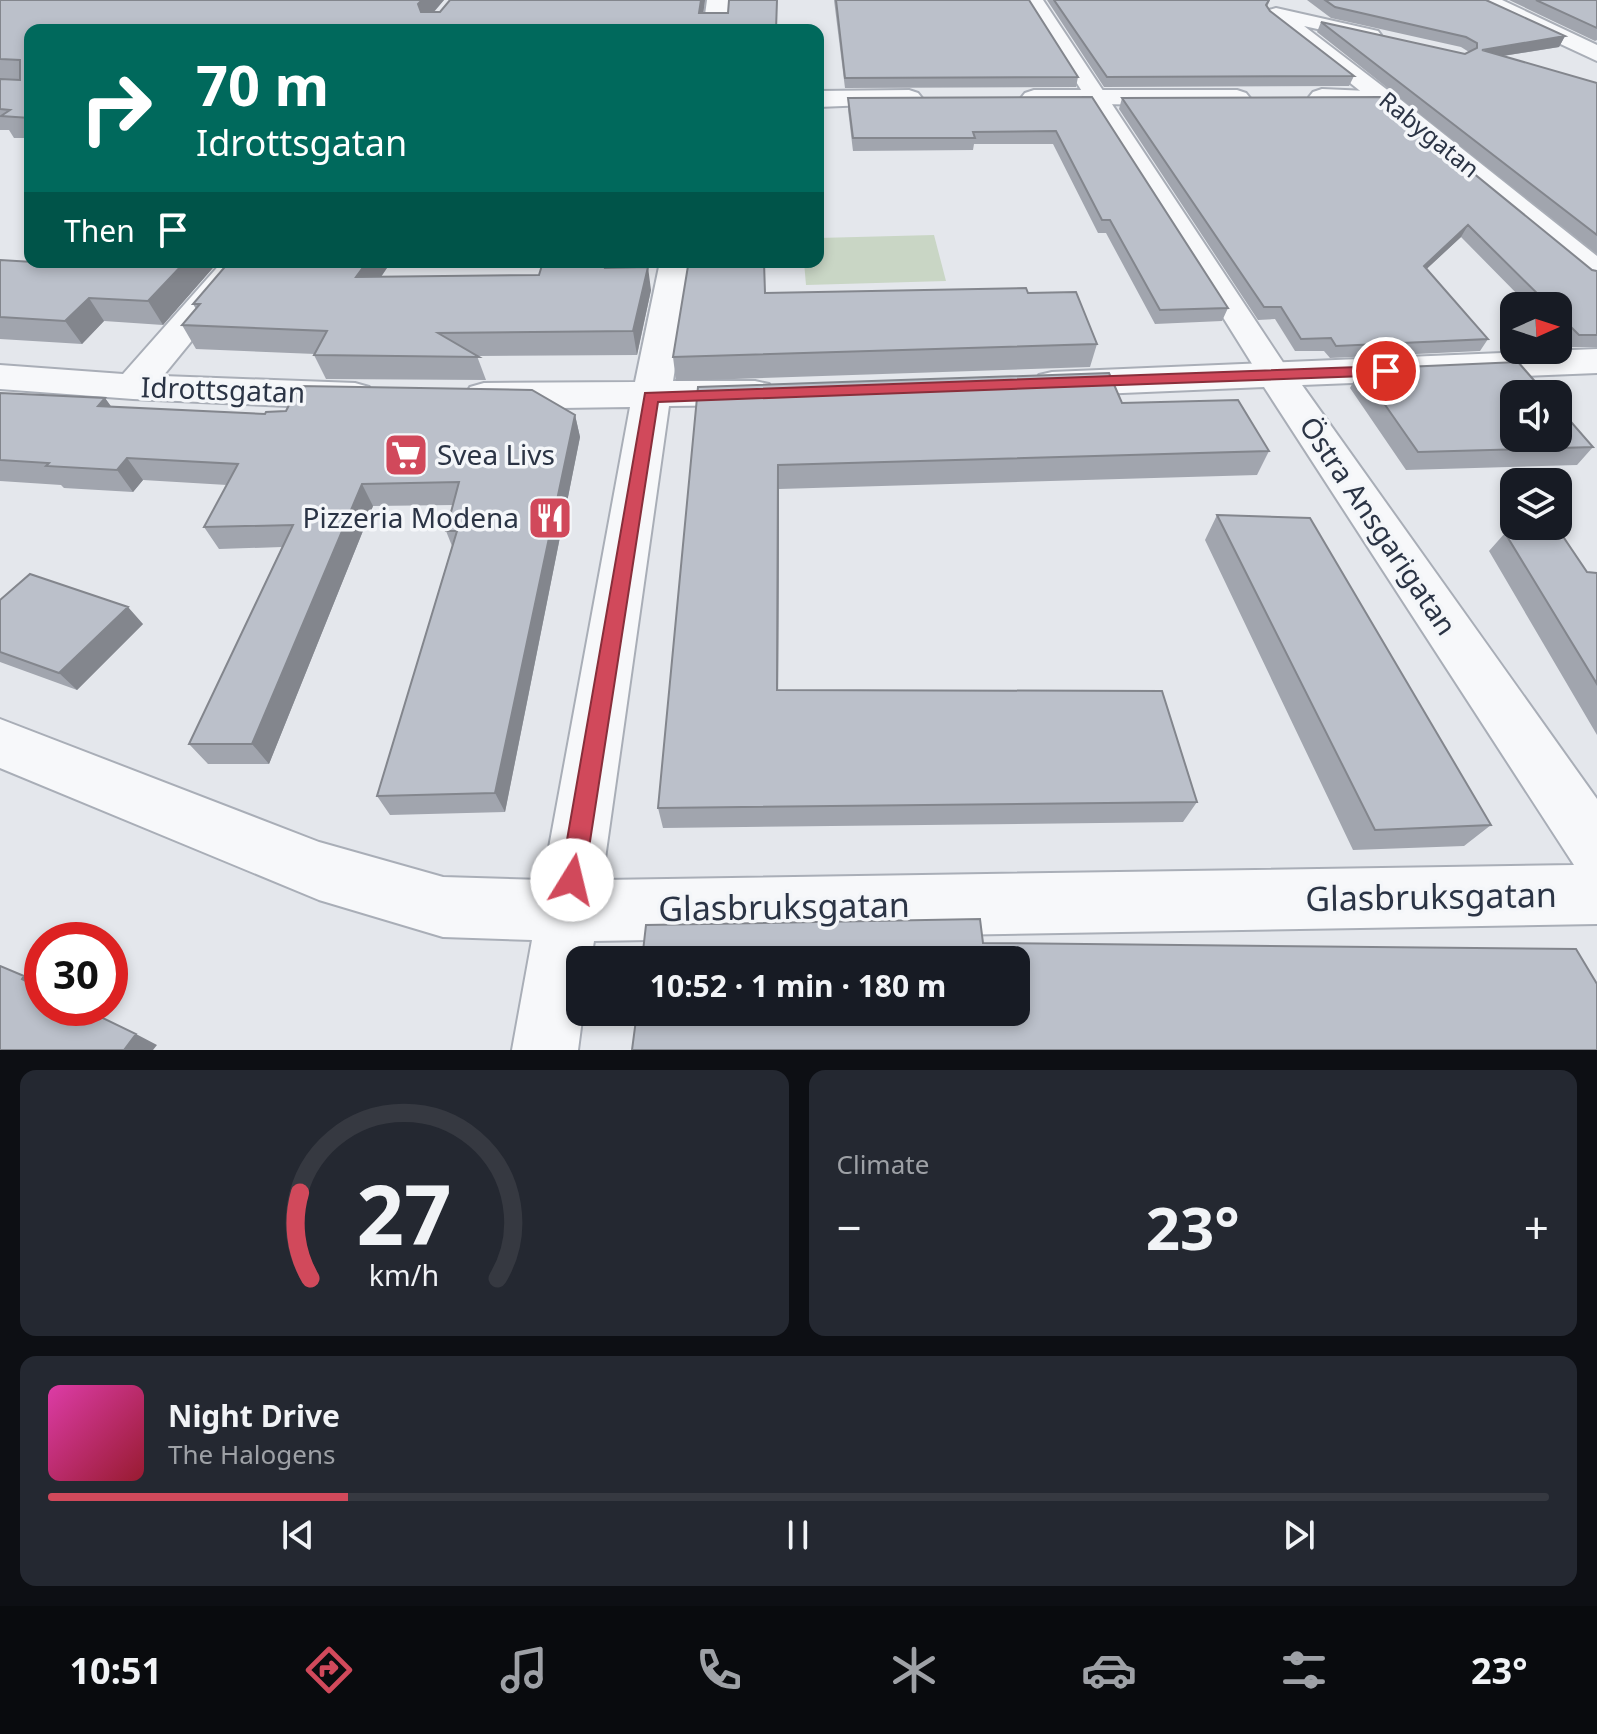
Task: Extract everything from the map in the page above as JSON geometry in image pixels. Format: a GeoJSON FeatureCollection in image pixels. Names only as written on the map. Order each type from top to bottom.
{"type":"FeatureCollection","features":[{"type":"Feature","properties":{"kind":"street"},"geometry":{"type":"LineString","coordinates":[[716,24],[718,0]]}},
{"type":"Feature","properties":{"kind":"street","name":"Östra Ansgarigatan"},"geometry":{"type":"LineString","coordinates":[[1034,0],[1276,376],[1597,848]]}},
{"type":"Feature","properties":{"kind":"street","name":"Rabygatan"},"geometry":{"type":"LineString","coordinates":[[1258,0],[1597,273]]}},
{"type":"Feature","properties":{"kind":"street"},"geometry":{"type":"LineString","coordinates":[[1485,0],[1597,54]]}},
{"type":"Feature","properties":{"kind":"street"},"geometry":{"type":"LineString","coordinates":[[1276,14],[1383,38]]}},
{"type":"Feature","properties":{"kind":"street"},"geometry":{"type":"LineString","coordinates":[[1007,98],[1256,97]]}},
{"type":"Feature","properties":{"kind":"street"},"geometry":{"type":"LineString","coordinates":[[1303,97],[1382,97]]}},
{"type":"Feature","properties":{"kind":"street"},"geometry":{"type":"LineString","coordinates":[[824,99],[931,98]]}},
{"type":"Feature","properties":{"kind":"street"},"geometry":{"type":"LineString","coordinates":[[133,387],[235,268]]}},
{"type":"Feature","properties":{"kind":"street"},"geometry":{"type":"LineString","coordinates":[[545,1050],[651,397],[675,268]]}},
{"type":"Feature","properties":{"kind":"street"},"geometry":{"type":"LineString","coordinates":[[1010,385],[1597,361]]}},
{"type":"Feature","properties":{"kind":"street","name":"Idrottsgatan"},"geometry":{"type":"LineString","coordinates":[[0,377],[133,387],[398,396]]}},
{"type":"Feature","properties":{"kind":"street"},"geometry":{"type":"LineString","coordinates":[[445,396],[651,397],[791,392]]}},
{"type":"Feature","properties":{"kind":"street","name":"Glasbruksgatan"},"geometry":{"type":"LineString","coordinates":[[0,743],[319,871],[443,907],[567,911],[1597,894]]}},
{"type":"Feature","properties":{"kind":"green space"},"geometry":{"type":"Polygon","coordinates":[[[934,235],[946,281],[806,285],[805,268],[824,268],[824,238],[934,235]]]}},
{"type":"Feature","properties":{"kind":"building"},"geometry":{"type":"Polygon","coordinates":[[[0,0],[422,0],[418,4],[421,12],[440,12],[450,0],[701,0],[699,13],[728,13],[729,0],[777,0],[776,24],[24,24],[24,118],[1,116],[10,110],[0,109],[0,79],[20,80],[20,60],[0,59],[0,0]]]}},
{"type":"Feature","properties":{"kind":"building"},"geometry":{"type":"Polygon","coordinates":[[[836,0],[1029,0],[1078,77],[845,78],[836,0]]]}},
{"type":"Feature","properties":{"kind":"building"},"geometry":{"type":"Polygon","coordinates":[[[1054,0],[1269,0],[1266,5],[1270,11],[1354,76],[1107,77],[1054,0]]]}},
{"type":"Feature","properties":{"kind":"building"},"geometry":{"type":"Polygon","coordinates":[[[1325,0],[1486,0],[1565,36],[1482,50],[1597,83],[1597,235],[1321,22],[1465,54],[1477,48],[1477,43],[1466,37],[1335,7],[1325,0]]]}},
{"type":"Feature","properties":{"kind":"building"},"geometry":{"type":"Polygon","coordinates":[[[1536,0],[1597,0],[1597,28],[1536,0]]]}},
{"type":"Feature","properties":{"kind":"building"},"geometry":{"type":"Polygon","coordinates":[[[1092,97],[1228,308],[1160,310],[1110,220],[1102,220],[1056,131],[973,132],[975,138],[853,138],[848,98],[1092,97]]]}},
{"type":"Feature","properties":{"kind":"building"},"geometry":{"type":"Polygon","coordinates":[[[1380,97],[1597,271],[1597,335],[1579,335],[1572,328],[1572,292],[1536,292],[1468,225],[1424,266],[1488,339],[1336,346],[1331,338],[1301,339],[1281,307],[1264,307],[1122,98],[1380,97]]]}},
{"type":"Feature","properties":{"kind":"building"},"geometry":{"type":"Polygon","coordinates":[[[0,260],[24,261],[24,268],[179,268],[148,301],[89,298],[65,321],[0,317],[0,260]]]}},
{"type":"Feature","properties":{"kind":"building"},"geometry":{"type":"Polygon","coordinates":[[[224,268],[363,268],[356,277],[539,275],[541,268],[648,268],[633,331],[438,333],[479,357],[314,355],[327,331],[182,325],[200,304],[193,304],[224,268]]]}},
{"type":"Feature","properties":{"kind":"building"},"geometry":{"type":"Polygon","coordinates":[[[688,268],[764,268],[765,293],[1026,288],[1028,293],[1076,292],[1097,344],[673,357],[688,268]]]}},
{"type":"Feature","properties":{"kind":"building"},"geometry":{"type":"Polygon","coordinates":[[[1520,364],[1534,380],[1500,380],[1500,450],[1418,452],[1360,369],[1520,364]]]}},
{"type":"Feature","properties":{"kind":"building"},"geometry":{"type":"Polygon","coordinates":[[[1109,373],[1122,403],[1238,400],[1269,451],[778,465],[777,690],[1162,691],[1197,802],[658,808],[698,387],[1109,373]]]}},
{"type":"Feature","properties":{"kind":"building"},"geometry":{"type":"Polygon","coordinates":[[[299,386],[532,390],[575,415],[495,793],[377,796],[457,531],[446,531],[459,482],[362,484],[252,744],[189,744],[293,525],[204,527],[238,464],[127,458],[117,470],[0,460],[0,393],[105,398],[98,406],[265,414],[286,411],[299,386]]]}},
{"type":"Feature","properties":{"kind":"building"},"geometry":{"type":"Polygon","coordinates":[[[1572,423],[1593,447],[1572,448],[1572,423]]]}},
{"type":"Feature","properties":{"kind":"building"},"geometry":{"type":"Polygon","coordinates":[[[1217,515],[1310,518],[1491,825],[1375,830],[1217,515]]]}},
{"type":"Feature","properties":{"kind":"building"},"geometry":{"type":"Polygon","coordinates":[[[1509,540],[1565,540],[1587,572],[1597,573],[1597,684],[1509,540]]]}},
{"type":"Feature","properties":{"kind":"building"},"geometry":{"type":"Polygon","coordinates":[[[30,574],[128,607],[59,673],[0,652],[0,600],[30,574]]]}},
{"type":"Feature","properties":{"kind":"building"},"geometry":{"type":"Polygon","coordinates":[[[980,919],[983,943],[1576,949],[1597,984],[1597,1050],[632,1050],[635,1026],[1030,1026],[1030,946],[644,946],[646,925],[980,919]]]}},
{"type":"Feature","properties":{"kind":"building"},"geometry":{"type":"Polygon","coordinates":[[[0,966],[24,976],[24,1026],[119,1026],[136,1034],[124,1050],[0,1050],[0,966]]]}},
{"type":"Feature","properties":{"kind":"place","name":"Svea Livs"},"geometry":{"type":"Point","coordinates":[406,455]}},
{"type":"Feature","properties":{"kind":"place","name":"Pizzeria Modena"},"geometry":{"type":"Point","coordinates":[550,518]}},
{"type":"Feature","properties":{"kind":"route"},"geometry":{"type":"LineString","coordinates":[[572,880],[651,397],[1386,371]]}}]}
